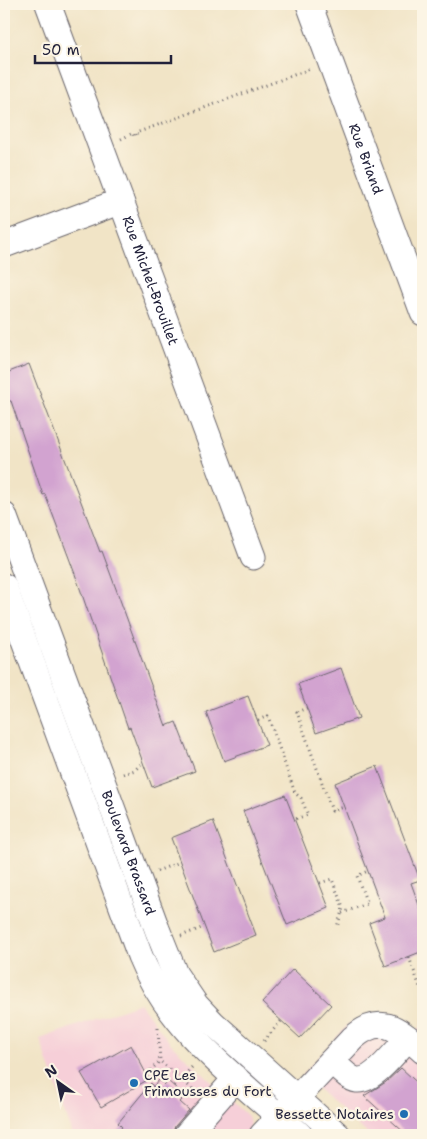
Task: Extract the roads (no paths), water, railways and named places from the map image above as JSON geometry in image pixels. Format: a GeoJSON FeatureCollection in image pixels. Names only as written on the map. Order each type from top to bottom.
{"type":"FeatureCollection","features":[{"type":"Feature","properties":{"kind":"street","name":"Rue Michel-Brouillet"},"geometry":{"type":"LineString","coordinates":[[48,4],[253,557]]}},
{"type":"Feature","properties":{"kind":"street","name":"Rue Briand"},"geometry":{"type":"LineString","coordinates":[[309,4],[423,313]]}},
{"type":"Feature","properties":{"kind":"street"},"geometry":{"type":"LineString","coordinates":[[4,245],[121,201]]}},
{"type":"Feature","properties":{"kind":"street","name":"Boulevard Brassard"},"geometry":{"type":"LineString","coordinates":[[4,515],[175,974],[184,990],[205,1015],[338,1135]]}},
{"type":"Feature","properties":{"kind":"street","name":"Boulevard Brassard"},"geometry":{"type":"LineString","coordinates":[[4,586],[149,978],[162,1000],[206,1051],[300,1135]]}},
{"type":"Feature","properties":{"kind":"street"},"geometry":{"type":"LineString","coordinates":[[262,1135],[352,1038],[370,1026],[382,1024],[396,1028],[416,1044],[372,1075],[362,1079],[352,1078],[332,1061]]}},
{"type":"Feature","properties":{"kind":"street"},"geometry":{"type":"LineString","coordinates":[[186,1135],[236,1078]]}},
{"type":"Feature","properties":{"kind":"place","name":"CPE Les Frimousses du Fort"},"geometry":{"type":"Point","coordinates":[134,1083]}},
{"type":"Feature","properties":{"kind":"place","name":"Bessette Notaires"},"geometry":{"type":"Point","coordinates":[404,1114]}}]}
